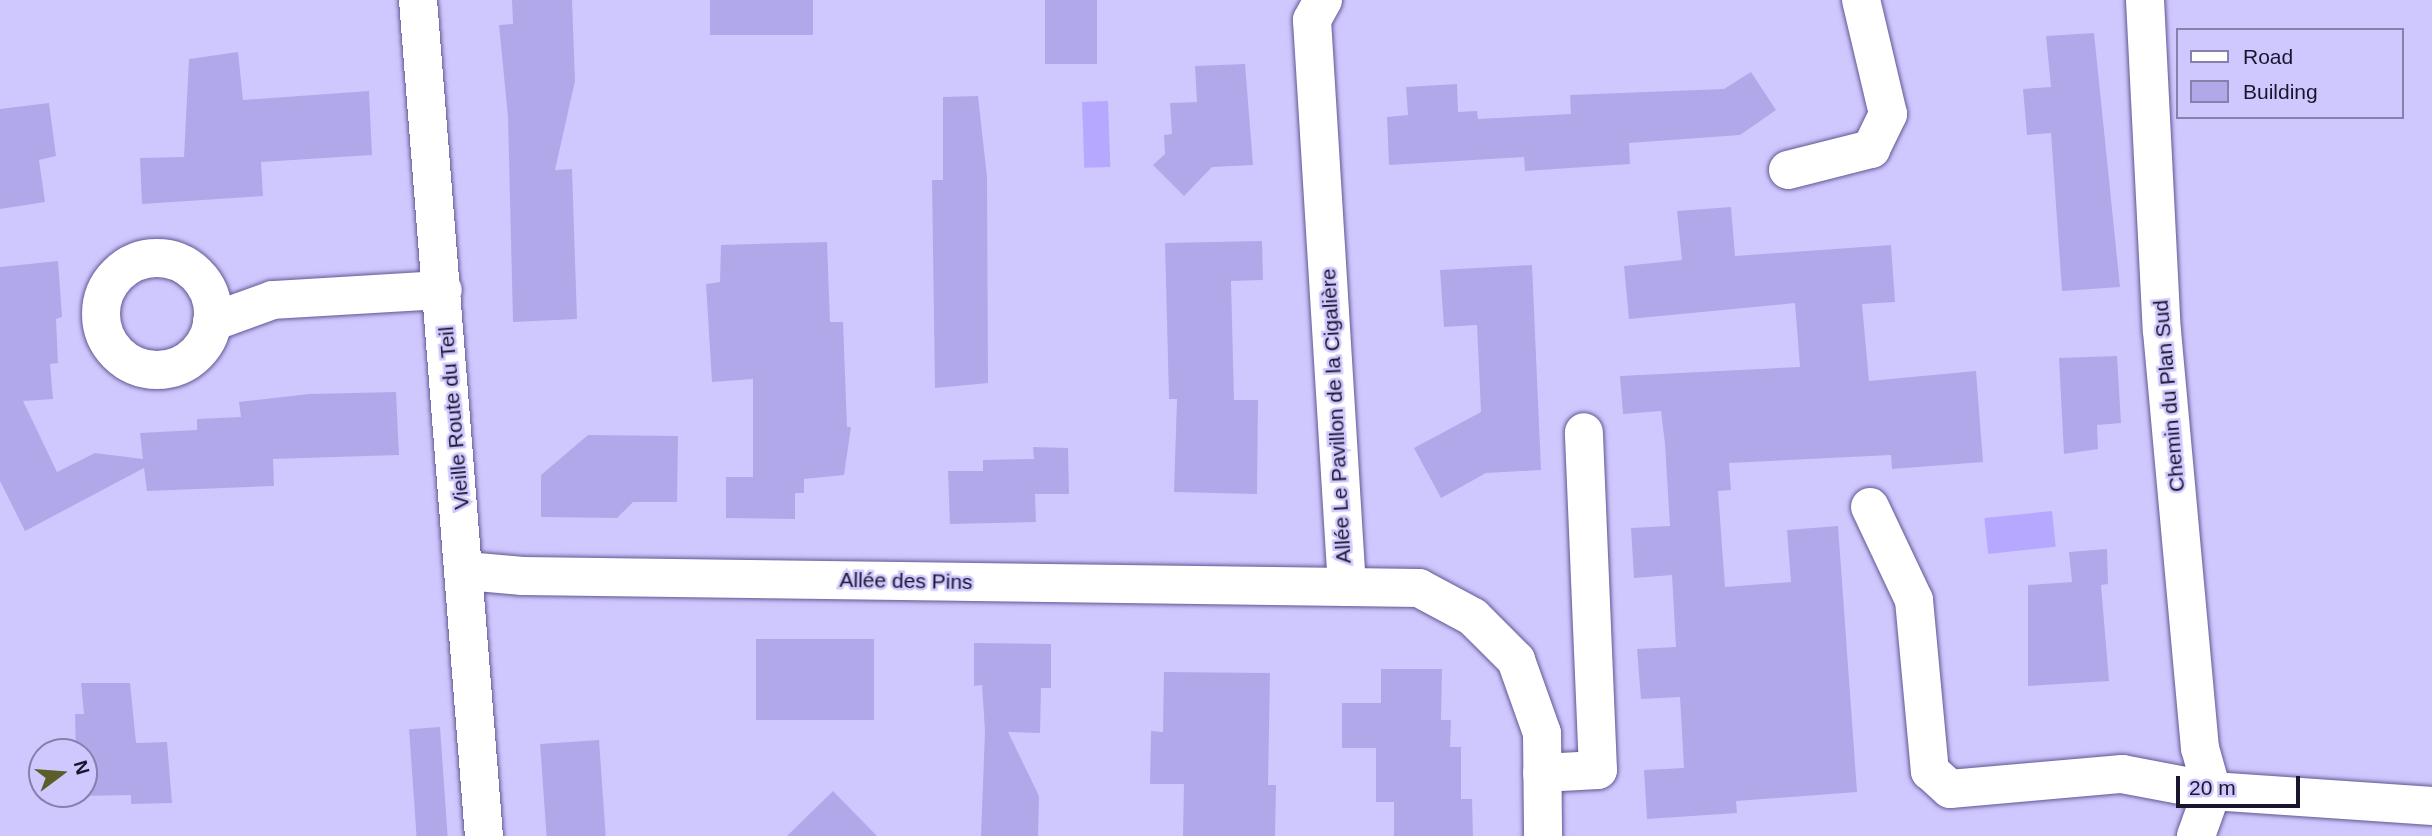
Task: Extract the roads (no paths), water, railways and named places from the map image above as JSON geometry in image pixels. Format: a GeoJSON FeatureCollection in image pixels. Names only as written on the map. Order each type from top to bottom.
{"type":"FeatureCollection","features":[{"type":"Feature","properties":{"kind":"street","name":"Vieille Route du Teil"},"geometry":{"type":"LineString","coordinates":[[418,0],[466,571],[484,836]]}},
{"type":"Feature","properties":{"kind":"street","name":"Allée Le Pavillon de la Cigalière"},"geometry":{"type":"LineString","coordinates":[[1323,0],[1312,20],[1347,587],[1419,588],[1473,617],[1516,660],[1542,733],[1543,836]]}},
{"type":"Feature","properties":{"kind":"street"},"geometry":{"type":"LineString","coordinates":[[1788,170],[1871,149],[1888,114],[1861,0]]}},
{"type":"Feature","properties":{"kind":"street","name":"Chemin du Plan Sud"},"geometry":{"type":"LineString","coordinates":[[2145,0],[2162,331],[2200,748],[2212,790]]}},
{"type":"Feature","properties":{"kind":"street"},"geometry":{"type":"LineString","coordinates":[[212,322],[273,300],[443,290]]}},
{"type":"Feature","properties":{"kind":"street"},"geometry":{"type":"LineString","coordinates":[[1542,773],[1598,770],[1584,432]]}},
{"type":"Feature","properties":{"kind":"street"},"geometry":{"type":"LineString","coordinates":[[1870,507],[1913,600],[1930,771],[1950,789],[2122,774],[2212,790],[2432,806]]}},
{"type":"Feature","properties":{"kind":"street","name":"Allée des Pins"},"geometry":{"type":"LineString","coordinates":[[466,571],[523,576],[1347,587]]}},
{"type":"Feature","properties":{"kind":"street"},"geometry":{"type":"LineString","coordinates":[[2196,836],[2212,790]]}}]}
